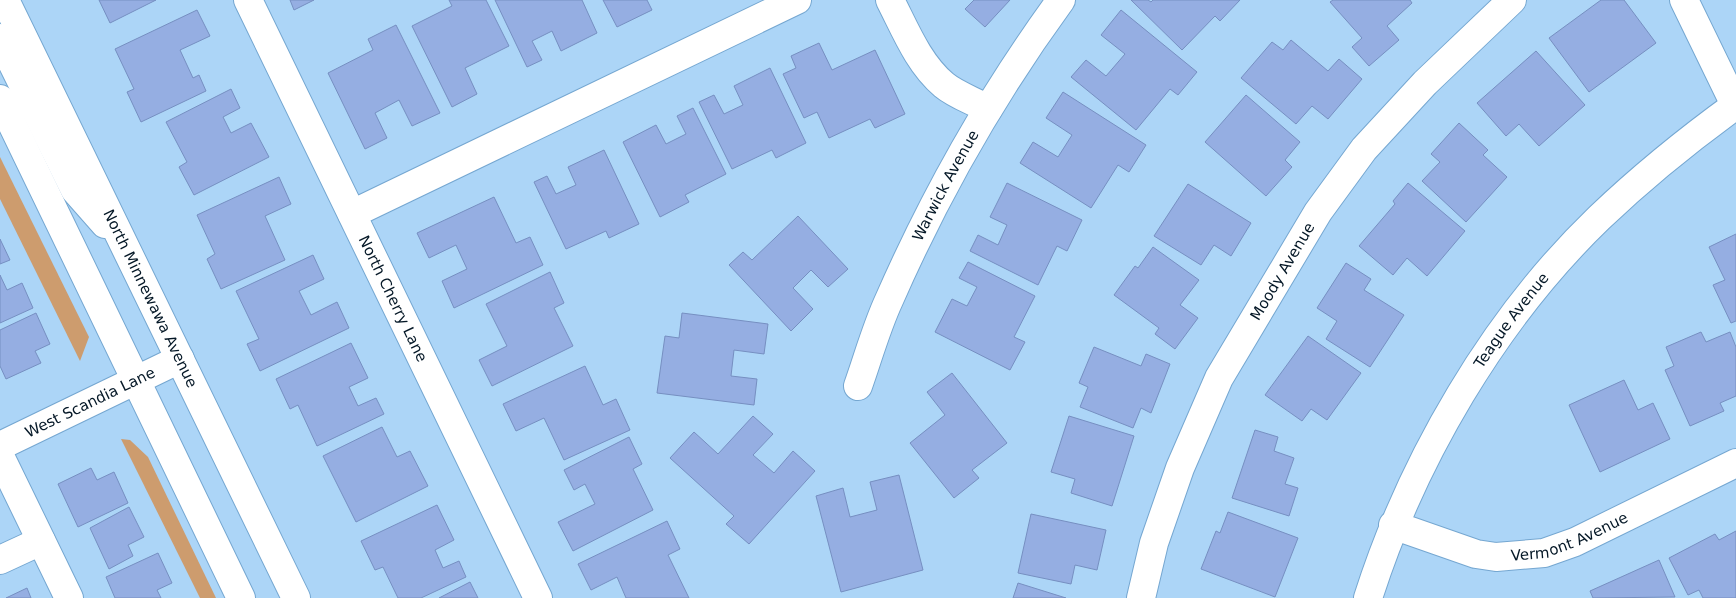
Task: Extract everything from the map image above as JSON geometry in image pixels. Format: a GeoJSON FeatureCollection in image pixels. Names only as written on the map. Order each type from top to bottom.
{"type":"FeatureCollection","features":[{"type":"Feature","properties":{"kind":"street","name":"North Minnewawa Avenue"},"geometry":{"type":"LineString","coordinates":[[6,0],[296,598]]}},
{"type":"Feature","properties":{"kind":"street","name":"North Cherry Lane"},"geometry":{"type":"LineString","coordinates":[[248,0],[538,598]]}},
{"type":"Feature","properties":{"kind":"street"},"geometry":{"type":"LineString","coordinates":[[352,214],[796,0]]}},
{"type":"Feature","properties":{"kind":"street"},"geometry":{"type":"LineString","coordinates":[[890,0],[914,47],[933,74],[946,86],[988,109]]}},
{"type":"Feature","properties":{"kind":"street","name":"Warwick Avenue"},"geometry":{"type":"LineString","coordinates":[[858,386],[888,302],[935,203],[988,109],[1028,44],[1061,0]]}},
{"type":"Feature","properties":{"kind":"street","name":"Moody Avenue"},"geometry":{"type":"LineString","coordinates":[[1141,598],[1154,543],[1180,468],[1219,378],[1313,220],[1371,141],[1424,83],[1512,0]]}},
{"type":"Feature","properties":{"kind":"street"},"geometry":{"type":"LineString","coordinates":[[1684,0],[1735,105]]}},
{"type":"Feature","properties":{"kind":"street"},"geometry":{"type":"LineString","coordinates":[[0,38],[75,190],[129,251]]}},
{"type":"Feature","properties":{"kind":"street"},"geometry":{"type":"LineString","coordinates":[[0,99],[241,598]]}},
{"type":"Feature","properties":{"kind":"street","name":"Teague Avenue"},"geometry":{"type":"LineString","coordinates":[[1368,598],[1393,525],[1422,463],[1452,407],[1488,353],[1531,295],[1598,219],[1639,182],[1735,105]]}},
{"type":"Feature","properties":{"kind":"street","name":"West Scandia Lane"},"geometry":{"type":"LineString","coordinates":[[0,446],[180,359]]}},
{"type":"Feature","properties":{"kind":"street"},"geometry":{"type":"LineString","coordinates":[[0,456],[69,598]]}},
{"type":"Feature","properties":{"kind":"street","name":"Vermont Avenue"},"geometry":{"type":"LineString","coordinates":[[1393,525],[1476,554],[1496,557],[1544,553],[1575,542],[1736,463]]}},
{"type":"Feature","properties":{"kind":"street"},"geometry":{"type":"LineString","coordinates":[[0,560],[41,540]]}},
{"type":"Feature","properties":{"kind":"shaded area"},"geometry":{"type":"Polygon","coordinates":[[[0,157],[89,337],[80,361],[0,199],[0,157]]]}},
{"type":"Feature","properties":{"kind":"shaded area"},"geometry":{"type":"Polygon","coordinates":[[[121,439],[130,440],[148,457],[216,598],[200,598],[121,439]]]}},
{"type":"Feature","properties":{"kind":"building"},"geometry":{"type":"Polygon","coordinates":[[[99,0],[156,0],[110,23],[99,0]]]}},
{"type":"Feature","properties":{"kind":"building"},"geometry":{"type":"Polygon","coordinates":[[[290,0],[314,0],[294,10],[290,0]]]}},
{"type":"Feature","properties":{"kind":"building"},"geometry":{"type":"Polygon","coordinates":[[[449,0],[486,0],[509,46],[465,68],[477,94],[452,107],[412,26],[452,6],[449,0]]]}},
{"type":"Feature","properties":{"kind":"building"},"geometry":{"type":"Polygon","coordinates":[[[495,0],[582,0],[597,33],[561,51],[552,31],[532,41],[542,60],[527,67],[495,0]]]}},
{"type":"Feature","properties":{"kind":"building"},"geometry":{"type":"Polygon","coordinates":[[[603,0],[647,0],[652,10],[617,27],[603,0]]]}},
{"type":"Feature","properties":{"kind":"building"},"geometry":{"type":"Polygon","coordinates":[[[974,0],[1010,0],[985,27],[965,9],[974,0]]]}},
{"type":"Feature","properties":{"kind":"building"},"geometry":{"type":"Polygon","coordinates":[[[1131,0],[1148,0],[1151,2],[1153,0],[1240,0],[1220,21],[1215,16],[1182,50],[1131,0]]]}},
{"type":"Feature","properties":{"kind":"building"},"geometry":{"type":"Polygon","coordinates":[[[1333,0],[1410,0],[1412,3],[1387,26],[1399,40],[1369,66],[1352,47],[1362,38],[1330,2],[1333,0]]]}},
{"type":"Feature","properties":{"kind":"building"},"geometry":{"type":"Polygon","coordinates":[[[1601,0],[1624,0],[1656,43],[1589,92],[1549,38],[1601,0]]]}},
{"type":"Feature","properties":{"kind":"building"},"geometry":{"type":"Polygon","coordinates":[[[197,10],[210,36],[180,50],[193,78],[199,75],[206,91],[141,122],[127,92],[134,89],[115,49],[197,10]]]}},
{"type":"Feature","properties":{"kind":"building"},"geometry":{"type":"Polygon","coordinates":[[[1121,10],[1197,72],[1178,95],[1170,89],[1136,130],[1071,77],[1086,60],[1106,76],[1125,54],[1101,35],[1121,10]]]}},
{"type":"Feature","properties":{"kind":"building"},"geometry":{"type":"Polygon","coordinates":[[[396,25],[440,113],[412,126],[399,100],[375,113],[387,138],[365,149],[328,73],[373,50],[368,39],[396,25]]]}},
{"type":"Feature","properties":{"kind":"building"},"geometry":{"type":"Polygon","coordinates":[[[1291,40],[1328,71],[1339,59],[1362,79],[1328,119],[1312,106],[1296,124],[1241,78],[1272,42],[1283,50],[1291,40]]]}},
{"type":"Feature","properties":{"kind":"building"},"geometry":{"type":"Polygon","coordinates":[[[819,43],[832,70],[875,50],[905,114],[875,128],[870,119],[829,138],[817,112],[804,118],[783,74],[796,68],[791,56],[819,43]]]}},
{"type":"Feature","properties":{"kind":"building"},"geometry":{"type":"Polygon","coordinates":[[[1536,51],[1585,105],[1539,146],[1519,124],[1506,136],[1477,103],[1536,51]]]}},
{"type":"Feature","properties":{"kind":"building"},"geometry":{"type":"Polygon","coordinates":[[[770,68],[806,143],[776,158],[772,150],[732,169],[699,102],[714,95],[724,114],[743,105],[734,86],[770,68]]]}},
{"type":"Feature","properties":{"kind":"building"},"geometry":{"type":"Polygon","coordinates":[[[231,89],[240,108],[223,117],[231,133],[251,123],[269,157],[194,195],[179,167],[187,162],[166,122],[231,89]]]}},
{"type":"Feature","properties":{"kind":"building"},"geometry":{"type":"Polygon","coordinates":[[[1063,92],[1146,145],[1129,172],[1118,165],[1091,208],[1020,163],[1033,142],[1058,157],[1072,135],[1046,118],[1063,92]]]}},
{"type":"Feature","properties":{"kind":"building"},"geometry":{"type":"Polygon","coordinates":[[[1246,95],[1300,142],[1285,160],[1292,167],[1266,196],[1205,142],[1246,95]]]}},
{"type":"Feature","properties":{"kind":"building"},"geometry":{"type":"Polygon","coordinates":[[[693,108],[726,174],[685,195],[689,202],[660,217],[623,142],[656,125],[666,144],[686,134],[677,116],[693,108]]]}},
{"type":"Feature","properties":{"kind":"building"},"geometry":{"type":"Polygon","coordinates":[[[1459,123],[1488,150],[1483,155],[1507,177],[1466,222],[1422,181],[1440,162],[1431,154],[1459,123]]]}},
{"type":"Feature","properties":{"kind":"building"},"geometry":{"type":"Polygon","coordinates":[[[604,150],[639,224],[609,238],[606,231],[566,249],[534,182],[547,176],[556,194],[576,185],[568,167],[604,150]]]}},
{"type":"Feature","properties":{"kind":"building"},"geometry":{"type":"Polygon","coordinates":[[[279,177],[291,204],[265,216],[285,260],[221,289],[207,259],[215,254],[197,215],[279,177]]]}},
{"type":"Feature","properties":{"kind":"building"},"geometry":{"type":"Polygon","coordinates":[[[1007,183],[1082,220],[1067,251],[1057,246],[1038,285],[970,251],[978,235],[998,245],[1007,225],[990,217],[1007,183]]]}},
{"type":"Feature","properties":{"kind":"building"},"geometry":{"type":"Polygon","coordinates":[[[1408,183],[1465,231],[1427,276],[1407,258],[1393,275],[1359,246],[1395,204],[1393,201],[1408,183]]]}},
{"type":"Feature","properties":{"kind":"building"},"geometry":{"type":"Polygon","coordinates":[[[1188,184],[1251,223],[1231,256],[1214,245],[1201,265],[1154,236],[1188,184]]]}},
{"type":"Feature","properties":{"kind":"building"},"geometry":{"type":"Polygon","coordinates":[[[494,197],[516,243],[530,237],[543,265],[454,308],[442,281],[467,269],[456,245],[429,258],[417,233],[494,197]]]}},
{"type":"Feature","properties":{"kind":"building"},"geometry":{"type":"Polygon","coordinates":[[[798,216],[848,269],[828,287],[811,270],[793,288],[813,309],[791,331],[729,265],[743,252],[752,260],[798,216]]]}},
{"type":"Feature","properties":{"kind":"building"},"geometry":{"type":"Polygon","coordinates":[[[1736,234],[1736,321],[1731,323],[1713,285],[1725,280],[1709,247],[1736,234]]]}},
{"type":"Feature","properties":{"kind":"building"},"geometry":{"type":"Polygon","coordinates":[[[0,239],[10,260],[0,264],[0,239]]]}},
{"type":"Feature","properties":{"kind":"building"},"geometry":{"type":"Polygon","coordinates":[[[1153,247],[1199,280],[1180,305],[1198,318],[1175,349],[1155,334],[1159,328],[1114,295],[1135,266],[1138,268],[1153,247]]]}},
{"type":"Feature","properties":{"kind":"building"},"geometry":{"type":"Polygon","coordinates":[[[313,255],[324,279],[299,291],[311,315],[337,302],[349,328],[260,371],[247,344],[259,339],[236,291],[313,255]]]}},
{"type":"Feature","properties":{"kind":"building"},"geometry":{"type":"Polygon","coordinates":[[[968,262],[1035,296],[1014,337],[1025,342],[1010,370],[935,332],[952,299],[967,306],[977,287],[959,278],[968,262]]]}},
{"type":"Feature","properties":{"kind":"building"},"geometry":{"type":"Polygon","coordinates":[[[1346,263],[1371,279],[1364,290],[1404,315],[1370,367],[1326,339],[1337,321],[1317,308],[1346,263]]]}},
{"type":"Feature","properties":{"kind":"building"},"geometry":{"type":"Polygon","coordinates":[[[550,272],[564,303],[554,308],[573,346],[492,386],[479,360],[507,346],[486,304],[550,272]]]}},
{"type":"Feature","properties":{"kind":"building"},"geometry":{"type":"Polygon","coordinates":[[[0,275],[7,290],[22,283],[33,308],[0,323],[0,275]]]}},
{"type":"Feature","properties":{"kind":"building"},"geometry":{"type":"Polygon","coordinates":[[[36,313],[50,344],[35,351],[41,363],[6,379],[0,366],[0,330],[36,313]]]}},
{"type":"Feature","properties":{"kind":"building"},"geometry":{"type":"Polygon","coordinates":[[[682,313],[768,324],[764,354],[734,350],[731,376],[757,379],[754,405],[657,393],[665,336],[679,338],[682,313]]]}},
{"type":"Feature","properties":{"kind":"building"},"geometry":{"type":"Polygon","coordinates":[[[1701,332],[1706,342],[1730,332],[1736,347],[1736,396],[1720,403],[1724,411],[1690,426],[1665,370],[1674,366],[1666,347],[1701,332]]]}},
{"type":"Feature","properties":{"kind":"building"},"geometry":{"type":"Polygon","coordinates":[[[1308,336],[1361,373],[1327,420],[1311,409],[1302,421],[1265,395],[1308,336]]]}},
{"type":"Feature","properties":{"kind":"building"},"geometry":{"type":"Polygon","coordinates":[[[351,343],[368,378],[349,387],[358,406],[376,398],[384,414],[317,446],[298,405],[290,409],[276,379],[351,343]]]}},
{"type":"Feature","properties":{"kind":"building"},"geometry":{"type":"Polygon","coordinates":[[[1094,347],[1141,366],[1146,354],[1170,364],[1151,413],[1141,408],[1133,428],[1080,407],[1088,387],[1079,383],[1094,347]]]}},
{"type":"Feature","properties":{"kind":"building"},"geometry":{"type":"Polygon","coordinates":[[[585,366],[603,405],[616,399],[630,430],[564,460],[544,418],[516,431],[503,404],[585,366]]]}},
{"type":"Feature","properties":{"kind":"building"},"geometry":{"type":"Polygon","coordinates":[[[952,373],[1007,443],[972,470],[979,478],[954,498],[910,443],[945,415],[927,392],[952,373]]]}},
{"type":"Feature","properties":{"kind":"building"},"geometry":{"type":"Polygon","coordinates":[[[1624,380],[1638,410],[1653,403],[1670,439],[1600,472],[1569,405],[1624,380]]]}},
{"type":"Feature","properties":{"kind":"building"},"geometry":{"type":"Polygon","coordinates":[[[753,416],[773,434],[753,455],[774,473],[793,451],[815,471],[749,544],[726,524],[734,516],[670,458],[694,432],[718,454],[753,416]]]}},
{"type":"Feature","properties":{"kind":"building"},"geometry":{"type":"Polygon","coordinates":[[[1069,416],[1134,436],[1112,506],[1071,493],[1075,479],[1051,472],[1069,416]]]}},
{"type":"Feature","properties":{"kind":"building"},"geometry":{"type":"Polygon","coordinates":[[[382,427],[397,457],[410,451],[428,486],[356,522],[323,456],[382,427]]]}},
{"type":"Feature","properties":{"kind":"building"},"geometry":{"type":"Polygon","coordinates":[[[1255,430],[1278,437],[1274,451],[1294,458],[1285,484],[1298,488],[1289,516],[1232,498],[1255,430]]]}},
{"type":"Feature","properties":{"kind":"building"},"geometry":{"type":"Polygon","coordinates":[[[629,437],[642,464],[633,469],[653,510],[573,551],[558,522],[595,504],[585,484],[574,490],[564,470],[629,437]]]}},
{"type":"Feature","properties":{"kind":"building"},"geometry":{"type":"Polygon","coordinates":[[[91,468],[97,480],[114,472],[128,503],[78,527],[58,484],[91,468]]]}},
{"type":"Feature","properties":{"kind":"building"},"geometry":{"type":"Polygon","coordinates":[[[899,475],[923,570],[841,592],[816,496],[843,488],[850,517],[877,510],[870,482],[899,475]]]}},
{"type":"Feature","properties":{"kind":"building"},"geometry":{"type":"Polygon","coordinates":[[[437,505],[454,540],[435,550],[443,568],[459,561],[466,577],[421,598],[398,598],[383,567],[375,570],[361,541],[437,505]]]}},
{"type":"Feature","properties":{"kind":"building"},"geometry":{"type":"Polygon","coordinates":[[[129,507],[144,537],[128,545],[133,556],[109,569],[90,528],[129,507]]]}},
{"type":"Feature","properties":{"kind":"building"},"geometry":{"type":"Polygon","coordinates":[[[1228,512],[1298,538],[1275,597],[1201,569],[1216,531],[1220,533],[1228,512]]]}},
{"type":"Feature","properties":{"kind":"building"},"geometry":{"type":"Polygon","coordinates":[[[1031,514],[1106,530],[1097,570],[1075,565],[1071,584],[1018,573],[1031,514]]]}},
{"type":"Feature","properties":{"kind":"building"},"geometry":{"type":"Polygon","coordinates":[[[667,521],[680,549],[668,555],[689,598],[626,598],[617,577],[591,590],[578,564],[667,521]]]}},
{"type":"Feature","properties":{"kind":"building"},"geometry":{"type":"Polygon","coordinates":[[[1736,531],[1736,598],[1703,598],[1699,590],[1688,595],[1669,558],[1715,534],[1719,540],[1736,531]]]}},
{"type":"Feature","properties":{"kind":"building"},"geometry":{"type":"Polygon","coordinates":[[[158,553],[172,583],[157,590],[161,598],[115,598],[106,577],[158,553]]]}},
{"type":"Feature","properties":{"kind":"building"},"geometry":{"type":"Polygon","coordinates":[[[1659,560],[1675,597],[1593,598],[1590,591],[1659,560]]]}},
{"type":"Feature","properties":{"kind":"building"},"geometry":{"type":"Polygon","coordinates":[[[470,582],[478,598],[439,598],[470,582]]]}},
{"type":"Feature","properties":{"kind":"building"},"geometry":{"type":"Polygon","coordinates":[[[1018,583],[1066,598],[1013,598],[1018,583]]]}},
{"type":"Feature","properties":{"kind":"building"},"geometry":{"type":"Polygon","coordinates":[[[27,588],[31,598],[6,598],[27,588]]]}}]}
